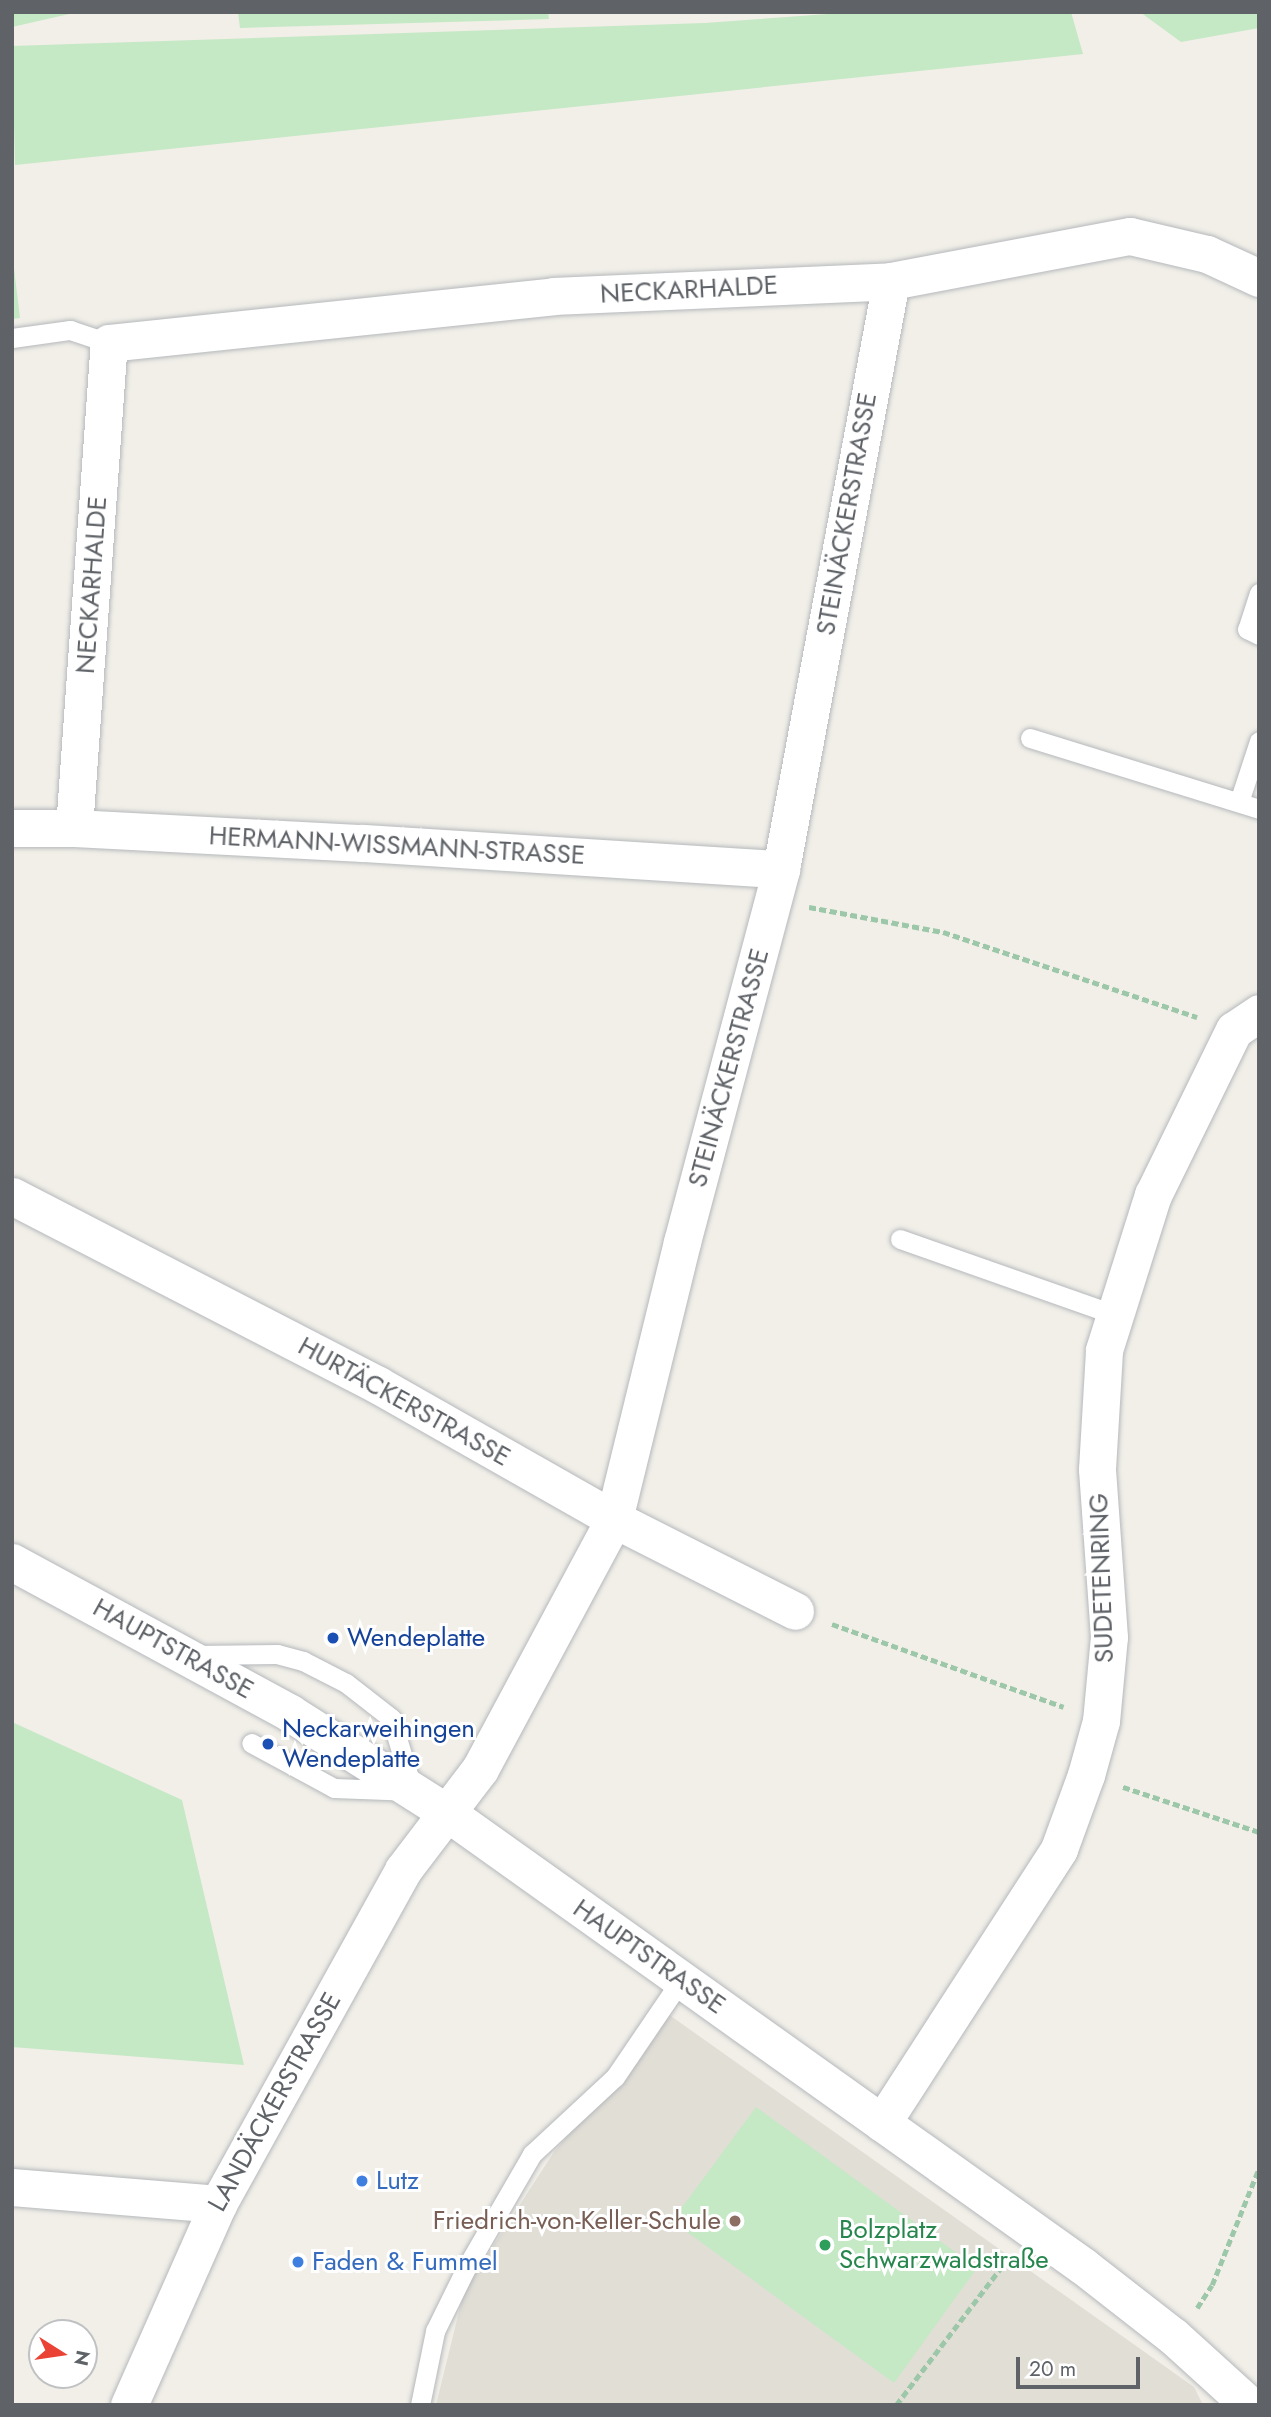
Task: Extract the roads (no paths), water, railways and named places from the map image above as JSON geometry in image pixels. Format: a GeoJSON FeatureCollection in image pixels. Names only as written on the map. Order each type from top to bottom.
{"type":"FeatureCollection","features":[{"type":"Feature","properties":{"kind":"street","name":"NECKARHALDE"},"geometry":{"type":"LineString","coordinates":[[75,828],[109,343],[554,296],[891,281],[1130,236],[1207,254],[1259,278]]}},
{"type":"Feature","properties":{"kind":"street","name":"STEINÄCKERSTRASSE"},"geometry":{"type":"LineString","coordinates":[[446,1812],[480,1769],[614,1519],[682,1242],[778,885],[891,281]]}},
{"type":"Feature","properties":{"kind":"street","name":"HERMANN-WISSMANN-STRASSE"},"geometry":{"type":"LineString","coordinates":[[12,828],[75,828],[778,885]]}},
{"type":"Feature","properties":{"kind":"street","name":"SUDETENRING"},"geometry":{"type":"LineString","coordinates":[[882,2123],[1059,1849],[1086,1775],[1101,1721],[1110,1637],[1097,1469],[1104,1350],[1153,1195],[1247,1021]]}},
{"type":"Feature","properties":{"kind":"street","name":"HURTÄCKERSTRASSE"},"geometry":{"type":"LineString","coordinates":[[12,1196],[378,1385],[614,1519],[795,1611]]}},
{"type":"Feature","properties":{"kind":"street","name":"HAUPTSTRASSE"},"geometry":{"type":"LineString","coordinates":[[12,1562],[289,1713],[446,1812],[1032,2230],[1173,2336],[1250,2405]]}},
{"type":"Feature","properties":{"kind":"street","name":"LANDÄCKERSTRASSE"},"geometry":{"type":"LineString","coordinates":[[129,2405],[218,2204],[403,1870],[446,1812]]}},
{"type":"Feature","properties":{"kind":"street"},"geometry":{"type":"LineString","coordinates":[[12,2187],[218,2204]]}},
{"type":"Feature","properties":{"kind":"lane","name":"NECKARHALDE"},"geometry":{"type":"LineString","coordinates":[[12,338],[70,330],[109,343]]}},
{"type":"Feature","properties":{"kind":"lane"},"geometry":{"type":"LineString","coordinates":[[1259,593],[1247,629],[1259,635]]}},
{"type":"Feature","properties":{"kind":"lane"},"geometry":{"type":"LineString","coordinates":[[1030,738],[1259,809]]}},
{"type":"Feature","properties":{"kind":"lane"},"geometry":{"type":"LineString","coordinates":[[1239,802],[1259,741]]}},
{"type":"Feature","properties":{"kind":"lane"},"geometry":{"type":"LineString","coordinates":[[900,1239],[1116,1315]]}},
{"type":"Feature","properties":{"kind":"lane"},"geometry":{"type":"LineString","coordinates":[[184,1655],[277,1654],[303,1661],[346,1683],[391,1718],[413,1791],[334,1788],[251,1743]]}},
{"type":"Feature","properties":{"kind":"lane"},"geometry":{"type":"LineString","coordinates":[[420,2405],[435,2331],[467,2268],[532,2154],[615,2077],[681,1980]]}},
{"type":"Feature","properties":{"kind":"place","name":"Wendeplatte"},"geometry":{"type":"Point","coordinates":[333,1638]}},
{"type":"Feature","properties":{"kind":"place","name":"Neckarweihingen Wendeplatte"},"geometry":{"type":"Point","coordinates":[268,1744]}},
{"type":"Feature","properties":{"kind":"place","name":"Lutz"},"geometry":{"type":"Point","coordinates":[362,2181]}},
{"type":"Feature","properties":{"kind":"place","name":"Friedrich-von-Keller-Schule"},"geometry":{"type":"Point","coordinates":[735,2221]}},
{"type":"Feature","properties":{"kind":"place","name":"Bolzplatz Schwarzwaldstraße"},"geometry":{"type":"Point","coordinates":[825,2245]}},
{"type":"Feature","properties":{"kind":"place","name":"Faden & Fummel"},"geometry":{"type":"Point","coordinates":[298,2262]}}]}
